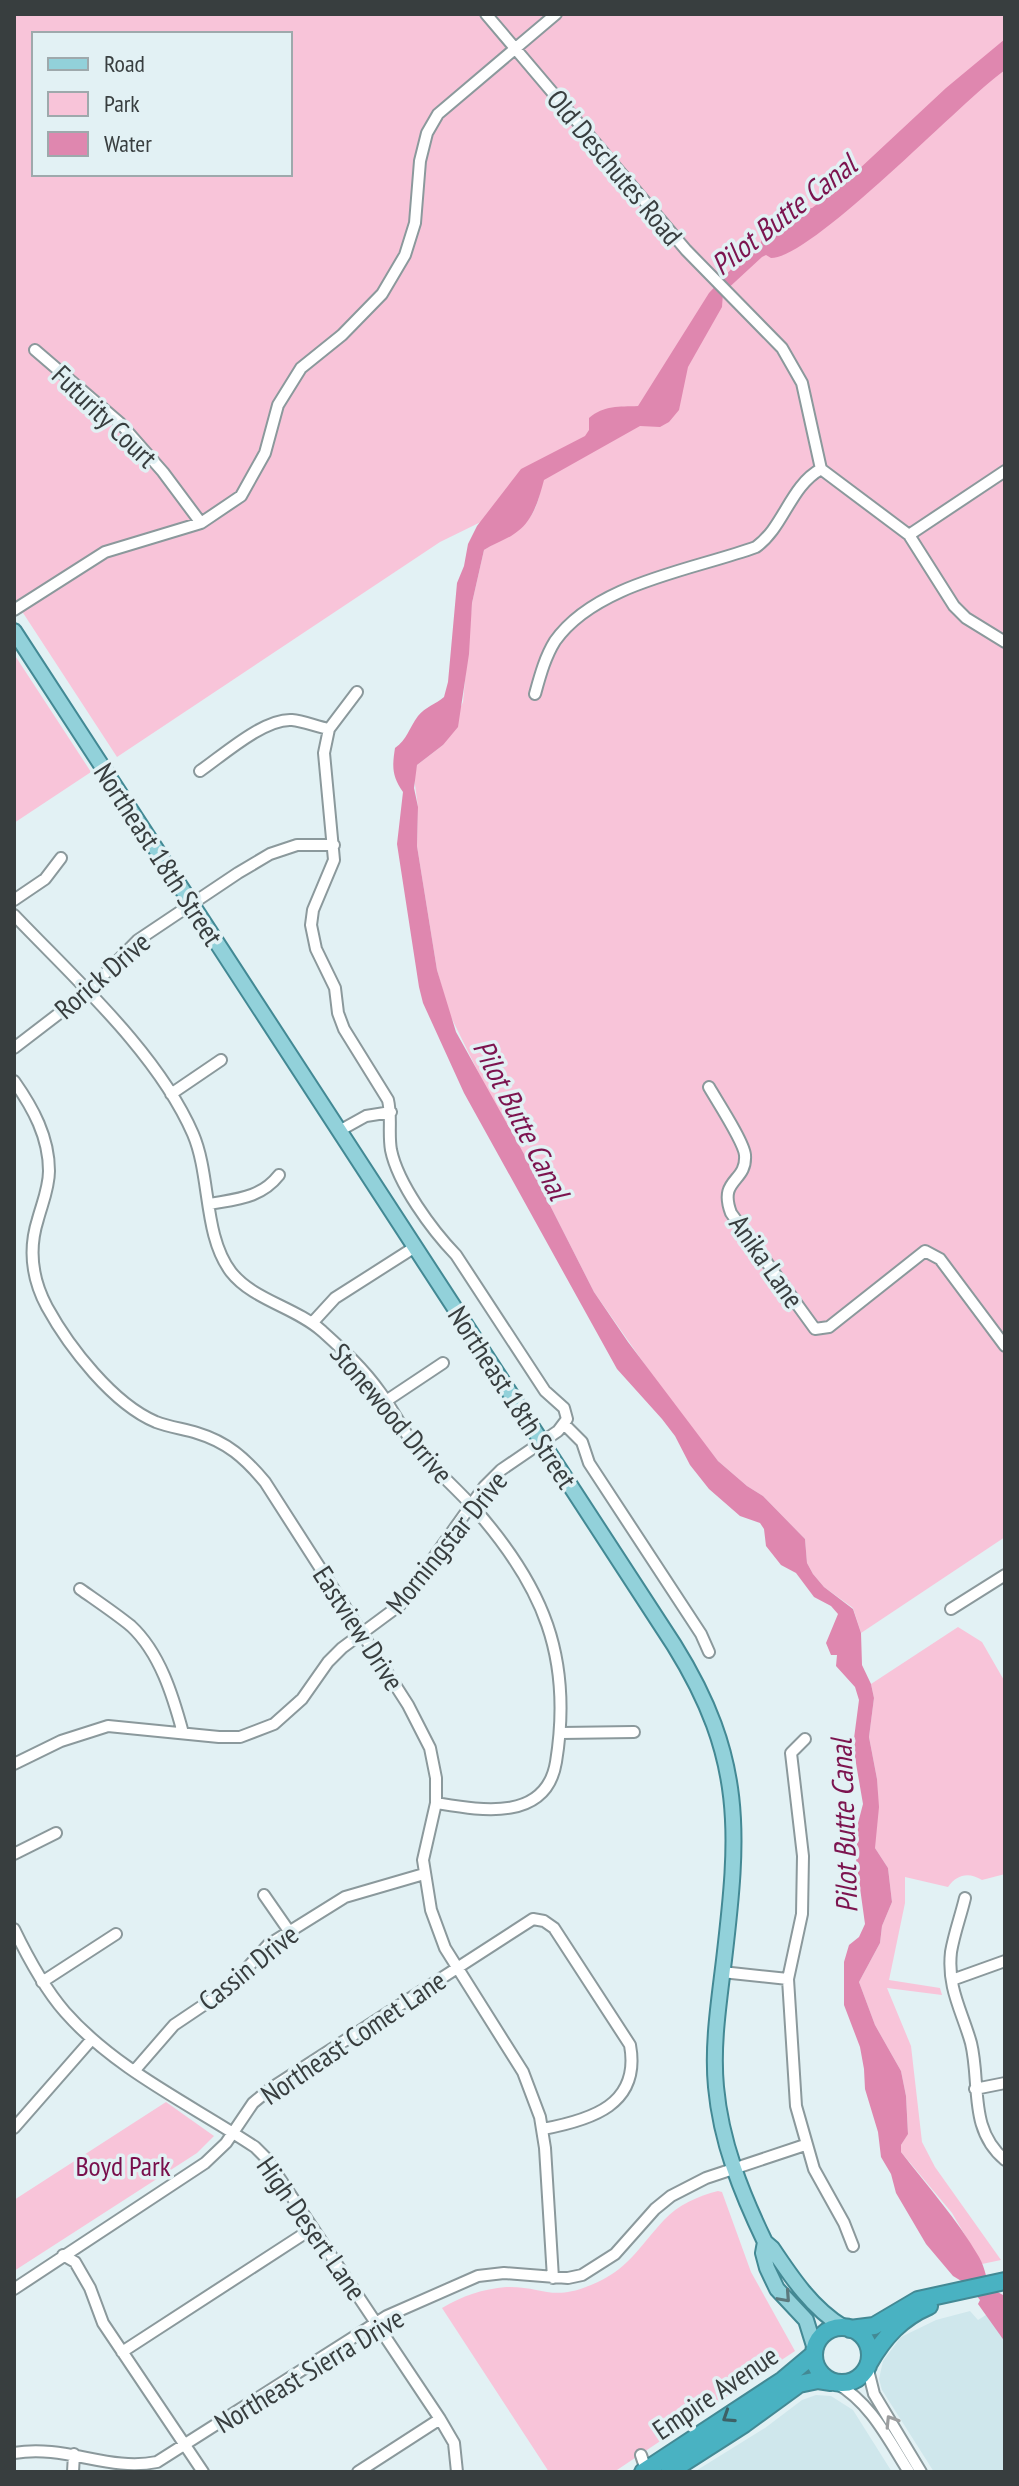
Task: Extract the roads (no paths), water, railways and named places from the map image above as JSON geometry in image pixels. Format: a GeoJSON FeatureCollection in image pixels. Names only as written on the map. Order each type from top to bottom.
{"type":"FeatureCollection","features":[{"type":"Feature","properties":{"kind":"highway"},"geometry":{"type":"LineString","coordinates":[[943,2296],[915,2312],[889,2333],[858,2378],[849,2383],[833,2382],[818,2370],[814,2351],[826,2332],[874,2326],[908,2304],[1001,2282]]}},
{"type":"Feature","properties":{"kind":"highway"},"geometry":{"type":"LineString","coordinates":[[846,2328],[858,2332],[868,2345],[868,2365]]}},
{"type":"Feature","properties":{"kind":"highway","name":"Empire Avenue"},"geometry":{"type":"LineString","coordinates":[[644,2467],[783,2380],[814,2351]]}},
{"type":"Feature","properties":{"kind":"highway","name":"Empire Avenue"},"geometry":{"type":"LineString","coordinates":[[669,2472],[799,2384],[818,2380],[833,2382]]}},
{"type":"Feature","properties":{"kind":"main road","name":"Northeast 18th Street"},"geometry":{"type":"LineString","coordinates":[[14,631],[690,1671],[716,1728],[728,1770],[735,1825],[734,1873],[715,2056],[720,2117],[734,2169],[765,2242],[824,2315],[846,2328]]}},
{"type":"Feature","properties":{"kind":"main road","name":"Northeast 18th Street"},"geometry":{"type":"LineString","coordinates":[[765,2242],[763,2253],[772,2278],[785,2299],[806,2320],[814,2351]]}},
{"type":"Feature","properties":{"kind":"street","name":"Old Deschutes Road"},"geometry":{"type":"LineString","coordinates":[[486,14],[686,250],[782,348],[796,368],[806,397],[821,469]]}},
{"type":"Feature","properties":{"kind":"street"},"geometry":{"type":"LineString","coordinates":[[14,610],[105,552],[201,523],[241,496],[265,453],[278,405],[301,368],[342,335],[382,294],[405,255],[415,223],[420,161],[427,133],[438,114],[556,14]]}},
{"type":"Feature","properties":{"kind":"street","name":"Futurity Court"},"geometry":{"type":"LineString","coordinates":[[35,350],[120,423],[163,472],[201,523]]}},
{"type":"Feature","properties":{"kind":"street"},"geometry":{"type":"LineString","coordinates":[[535,694],[541,670],[555,642],[576,618],[637,586],[756,547],[771,535],[804,482],[821,469],[909,535],[954,606],[966,618],[1005,642]]}},
{"type":"Feature","properties":{"kind":"street"},"geometry":{"type":"LineString","coordinates":[[909,535],[1005,471]]}},
{"type":"Feature","properties":{"kind":"street"},"geometry":{"type":"LineString","coordinates":[[357,692],[329,729],[324,753],[334,860],[313,910],[312,938],[335,988],[338,1013],[344,1029],[384,1090],[391,1112],[390,1145],[399,1175],[442,1240],[456,1255],[545,1391],[564,1408],[567,1419],[564,1424],[582,1442],[589,1463],[701,1634],[709,1652]]}},
{"type":"Feature","properties":{"kind":"street"},"geometry":{"type":"LineString","coordinates":[[200,771],[274,723],[291,720],[329,729]]}},
{"type":"Feature","properties":{"kind":"street","name":"Rorick Drive"},"geometry":{"type":"LineString","coordinates":[[14,1048],[87,992],[138,940],[270,854],[297,845],[334,845]]}},
{"type":"Feature","properties":{"kind":"street"},"geometry":{"type":"LineString","coordinates":[[14,900],[45,879],[61,858]]}},
{"type":"Feature","properties":{"kind":"street","name":"Stonewood Drrive"},"geometry":{"type":"LineString","coordinates":[[14,915],[139,1049],[171,1094],[193,1135],[210,1204],[215,1240],[232,1273],[247,1287],[313,1322],[359,1364],[417,1449],[473,1506],[524,1574],[540,1602],[549,1626],[560,1679],[561,1733],[554,1772],[542,1790],[526,1803],[505,1810],[484,1811],[436,1803]]}},
{"type":"Feature","properties":{"kind":"street"},"geometry":{"type":"LineString","coordinates":[[171,1094],[221,1060]]}},
{"type":"Feature","properties":{"kind":"street","name":"Eastview Drive"},"geometry":{"type":"LineString","coordinates":[[14,1081],[41,1127],[47,1147],[49,1173],[32,1251],[33,1270],[48,1309],[92,1370],[130,1406],[155,1421],[217,1439],[250,1464],[265,1482],[414,1715],[430,1748],[436,1778],[436,1803],[423,1860],[431,1910],[438,1932],[458,1968],[516,2059],[543,2129],[553,2278]]}},
{"type":"Feature","properties":{"kind":"street","name":"Anika Lane"},"geometry":{"type":"LineString","coordinates":[[709,1087],[746,1153],[743,1170],[728,1189],[726,1199],[731,1213],[815,1329],[829,1327],[925,1251],[940,1259],[1005,1346]]}},
{"type":"Feature","properties":{"kind":"street"},"geometry":{"type":"LineString","coordinates":[[339,1131],[366,1116],[391,1112]]}},
{"type":"Feature","properties":{"kind":"street"},"geometry":{"type":"LineString","coordinates":[[210,1204],[262,1192],[279,1175]]}},
{"type":"Feature","properties":{"kind":"street"},"geometry":{"type":"LineString","coordinates":[[313,1322],[335,1298],[415,1247]]}},
{"type":"Feature","properties":{"kind":"street"},"geometry":{"type":"LineString","coordinates":[[386,1401],[443,1363]]}},
{"type":"Feature","properties":{"kind":"street","name":"Morningstar Drive"},"geometry":{"type":"LineString","coordinates":[[14,1764],[61,1741],[108,1726],[240,1737],[274,1724],[302,1699],[342,1648],[400,1605],[484,1487],[501,1470],[564,1424]]}},
{"type":"Feature","properties":{"kind":"street"},"geometry":{"type":"LineString","coordinates":[[951,1609],[1005,1575]]}},
{"type":"Feature","properties":{"kind":"street"},"geometry":{"type":"LineString","coordinates":[[80,1589],[133,1628],[147,1645],[161,1669],[183,1733]]}},
{"type":"Feature","properties":{"kind":"street"},"geometry":{"type":"LineString","coordinates":[[561,1733],[634,1732]]}},
{"type":"Feature","properties":{"kind":"street"},"geometry":{"type":"LineString","coordinates":[[805,1739],[791,1753],[803,1856],[802,1914],[788,1979],[796,2106],[805,2145],[853,2246]]}},
{"type":"Feature","properties":{"kind":"street"},"geometry":{"type":"LineString","coordinates":[[14,1854],[56,1833]]}},
{"type":"Feature","properties":{"kind":"street","name":"Cassin Drive"},"geometry":{"type":"LineString","coordinates":[[135,2070],[174,2025],[229,1988],[268,1945],[345,1897],[424,1874]]}},
{"type":"Feature","properties":{"kind":"street"},"geometry":{"type":"LineString","coordinates":[[264,1895],[289,1931]]}},
{"type":"Feature","properties":{"kind":"street"},"geometry":{"type":"LineString","coordinates":[[965,1898],[951,1953],[955,2003],[971,2044],[981,2125],[993,2147],[1005,2160]]}},
{"type":"Feature","properties":{"kind":"street","name":"Northeast Comet Lane"},"geometry":{"type":"LineString","coordinates":[[14,2289],[205,2163],[218,2152],[253,2103],[270,2089],[533,1919],[544,1921],[554,1928],[630,2045],[632,2071],[622,2093],[592,2117],[543,2129]]}},
{"type":"Feature","properties":{"kind":"street","name":"High Desert Lane"},"geometry":{"type":"LineString","coordinates":[[14,1929],[42,1982],[65,2012],[92,2039],[266,2158],[440,2419],[454,2443],[457,2472]]}},
{"type":"Feature","properties":{"kind":"street"},"geometry":{"type":"LineString","coordinates":[[42,1982],[116,1934]]}},
{"type":"Feature","properties":{"kind":"street"},"geometry":{"type":"LineString","coordinates":[[952,1980],[1005,1961]]}},
{"type":"Feature","properties":{"kind":"street"},"geometry":{"type":"LineString","coordinates":[[722,1972],[788,1979]]}},
{"type":"Feature","properties":{"kind":"street"},"geometry":{"type":"LineString","coordinates":[[14,2128],[92,2039]]}},
{"type":"Feature","properties":{"kind":"street"},"geometry":{"type":"LineString","coordinates":[[975,2089],[1005,2083]]}},
{"type":"Feature","properties":{"kind":"street","name":"Northeast Sierra Drive"},"geometry":{"type":"LineString","coordinates":[[14,2453],[52,2451],[120,2465],[139,2466],[157,2462],[377,2322],[478,2276],[504,2273],[553,2278],[582,2275],[615,2254],[655,2209],[671,2196],[697,2182],[805,2145]]}},
{"type":"Feature","properties":{"kind":"street"},"geometry":{"type":"LineString","coordinates":[[122,2352],[313,2228]]}},
{"type":"Feature","properties":{"kind":"street"},"geometry":{"type":"LineString","coordinates":[[63,2255],[75,2262],[85,2278],[103,2323],[203,2472]]}},
{"type":"Feature","properties":{"kind":"street"},"geometry":{"type":"LineString","coordinates":[[868,2365],[874,2394],[921,2472]]}},
{"type":"Feature","properties":{"kind":"street"},"geometry":{"type":"LineString","coordinates":[[833,2382],[849,2390],[865,2406],[909,2472]]}},
{"type":"Feature","properties":{"kind":"street"},"geometry":{"type":"LineString","coordinates":[[358,2472],[440,2419]]}},
{"type":"Feature","properties":{"kind":"street"},"geometry":{"type":"LineString","coordinates":[[73,2472],[74,2454]]}},
{"type":"Feature","properties":{"kind":"water"},"geometry":{"type":"Polygon","coordinates":[[[1005,39],[1005,70],[819,233],[791,251],[771,258],[766,255],[762,257],[723,293],[722,307],[688,367],[679,410],[669,422],[660,427],[640,426],[544,480],[535,508],[524,526],[484,550],[472,603],[469,654],[458,727],[443,745],[417,765],[414,788],[418,807],[417,846],[437,970],[456,1032],[524,1154],[594,1292],[718,1461],[763,1496],[805,1539],[807,1563],[813,1574],[824,1587],[853,1609],[861,1633],[862,1665],[874,1698],[869,1737],[879,1807],[875,1848],[888,1868],[892,1902],[882,1926],[880,1943],[859,1982],[875,2025],[901,2071],[908,2134],[901,2145],[901,2152],[952,2216],[982,2263],[990,2284],[1005,2296],[1005,2342],[968,2285],[953,2276],[926,2244],[896,2193],[891,2174],[881,2157],[878,2132],[865,2089],[860,2047],[844,2005],[844,1962],[849,1945],[859,1937],[865,1924],[856,1859],[858,1823],[863,1804],[853,1746],[859,1700],[855,1687],[836,1666],[837,1655],[831,1655],[826,1643],[838,1614],[831,1606],[814,1597],[796,1573],[781,1565],[766,1546],[760,1523],[740,1516],[709,1489],[662,1419],[617,1369],[464,1093],[423,1003],[419,987],[397,844],[403,792],[393,766],[395,748],[418,716],[444,697],[457,583],[468,544],[477,526],[521,469],[585,436],[589,430],[589,418],[600,411],[638,406],[709,293],[736,264],[760,245],[765,231],[785,215],[812,208],[843,184],[946,88],[1005,39]]]}},
{"type":"Feature","properties":{"kind":"water label","name":"Pilot Butte Canal"},"geometry":{"type":"Point","coordinates":[783,214]}},
{"type":"Feature","properties":{"kind":"water label","name":"Pilot Butte Canal"},"geometry":{"type":"Point","coordinates":[522,1119]}},
{"type":"Feature","properties":{"kind":"water label","name":"Pilot Butte Canal"},"geometry":{"type":"Point","coordinates":[843,1826]}},
{"type":"Feature","properties":{"kind":"park label","name":"Boyd Park"},"geometry":{"type":"Point","coordinates":[123,2165]}}]}
